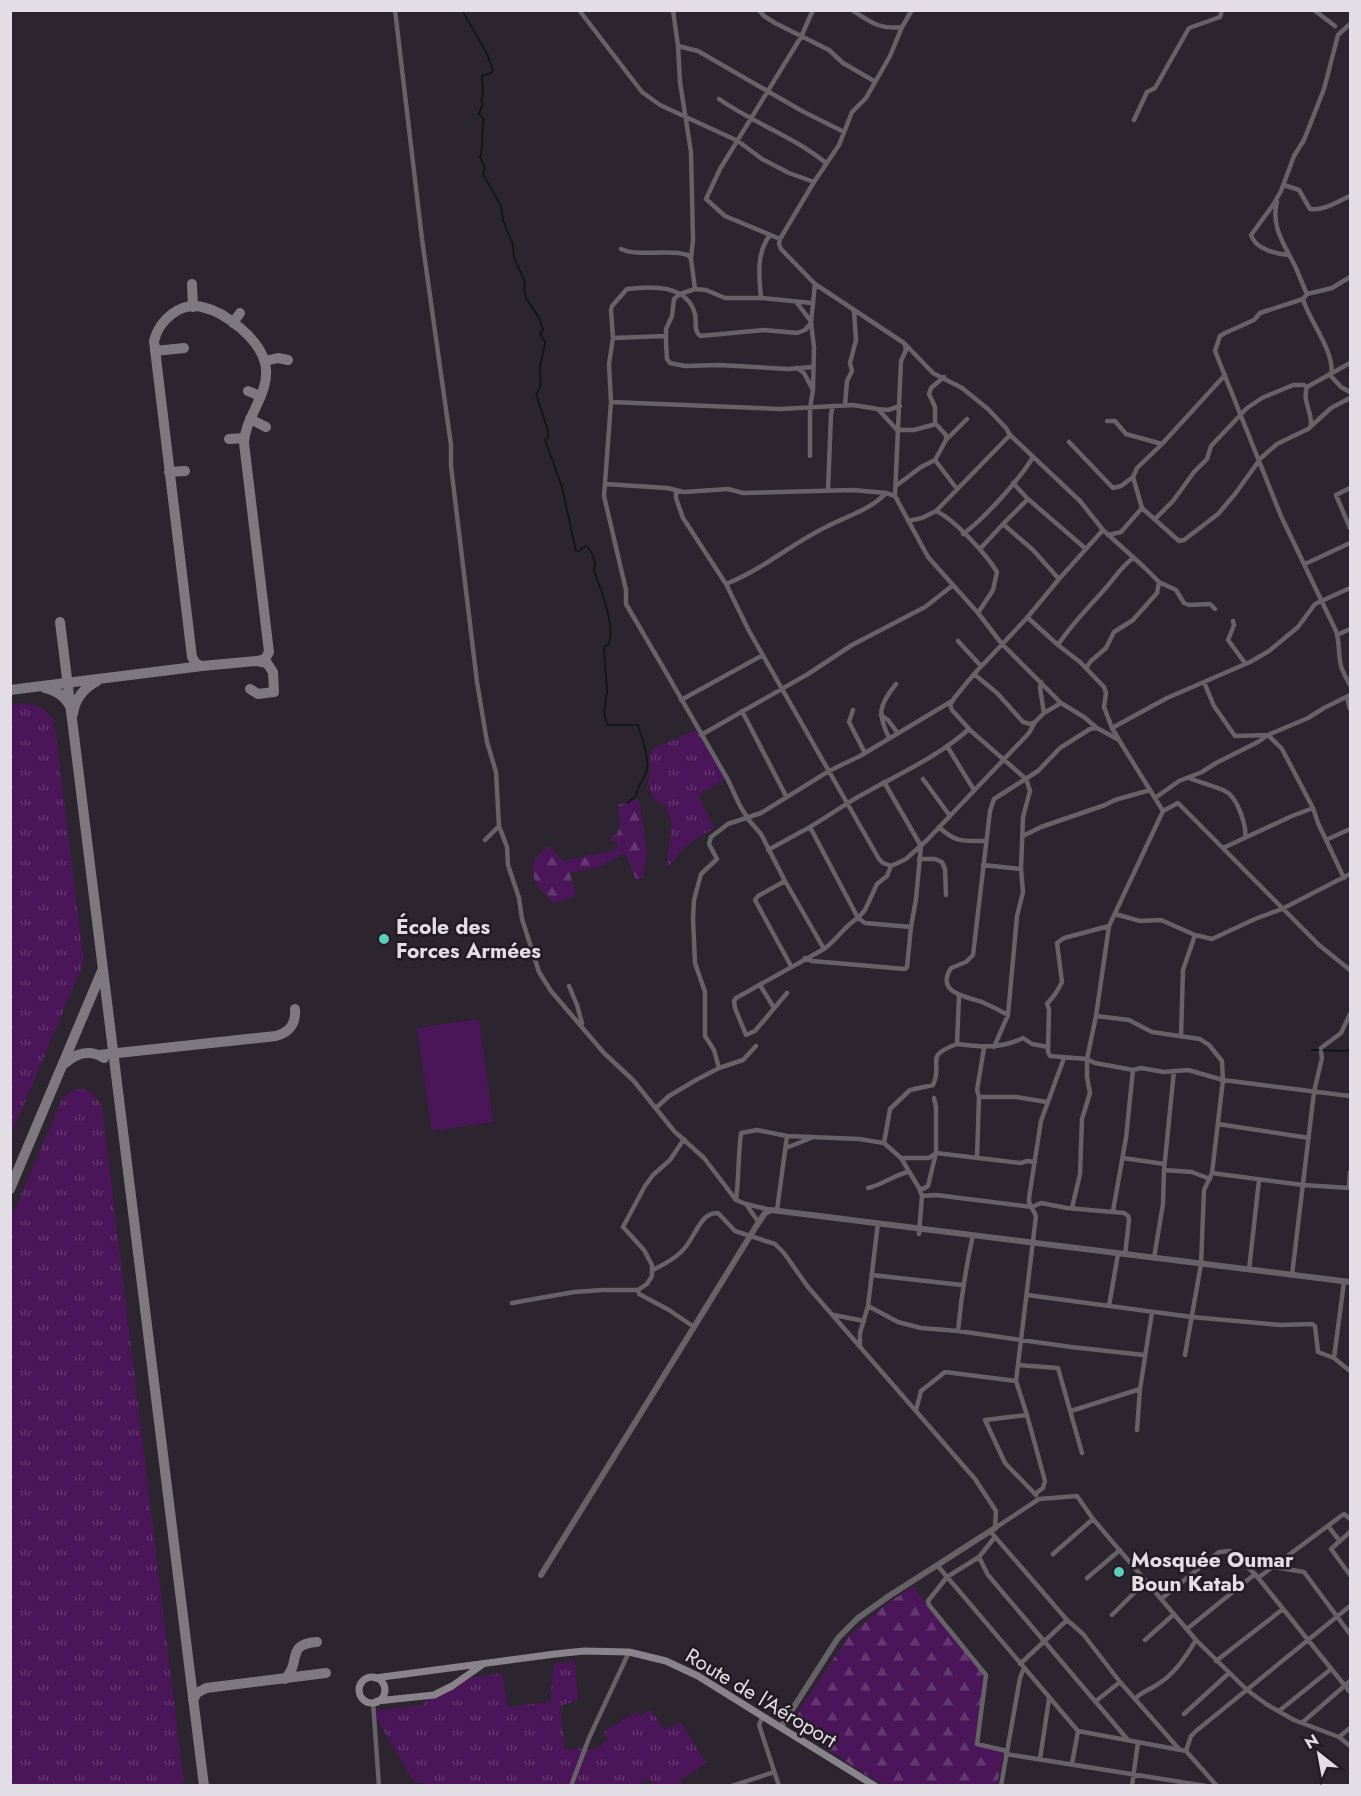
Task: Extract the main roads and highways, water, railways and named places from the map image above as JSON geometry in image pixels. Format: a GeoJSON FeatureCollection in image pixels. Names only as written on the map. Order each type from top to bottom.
{"type":"FeatureCollection","features":[{"type":"Feature","properties":{"kind":"main road","name":"Route de l'Aéroport"},"geometry":{"type":"LineString","coordinates":[[375,1678],[584,1651],[629,1652],[666,1661],[679,1667],[874,1785]]}},
{"type":"Feature","properties":{"kind":"main road","name":"Route de l'Aéroport"},"geometry":{"type":"LineString","coordinates":[[375,1702],[434,1695],[452,1686],[482,1665]]}},
{"type":"Feature","properties":{"kind":"main road"},"geometry":{"type":"LineString","coordinates":[[375,1678],[382,1682],[385,1689],[383,1696],[375,1702],[362,1698],[360,1687],[364,1680],[375,1678]]}},
{"type":"Feature","properties":{"kind":"waterway"},"geometry":{"type":"LineString","coordinates":[[462,10],[487,54],[493,70],[482,76],[481,101],[483,103],[479,114],[484,119],[480,157],[485,168],[483,174],[501,206],[503,220],[513,245],[514,258],[525,282],[526,298],[539,318],[543,330],[540,334],[545,342],[540,366],[541,384],[536,394],[548,431],[548,437],[545,440],[562,487],[576,551],[586,546],[592,554],[594,570],[609,618],[610,637],[604,649],[607,691],[604,713],[607,725],[638,725],[646,753],[648,765],[646,773],[636,796],[627,803]]}},
{"type":"Feature","properties":{"kind":"waterway"},"geometry":{"type":"LineString","coordinates":[[1312,1050],[1350,1051]]}},
{"type":"Feature","properties":{"kind":"place","name":"École des Forces Armées"},"geometry":{"type":"Point","coordinates":[384,939]}},
{"type":"Feature","properties":{"kind":"place","name":"Mosquée Oumar Boun Katab"},"geometry":{"type":"Point","coordinates":[1119,1572]}}]}
